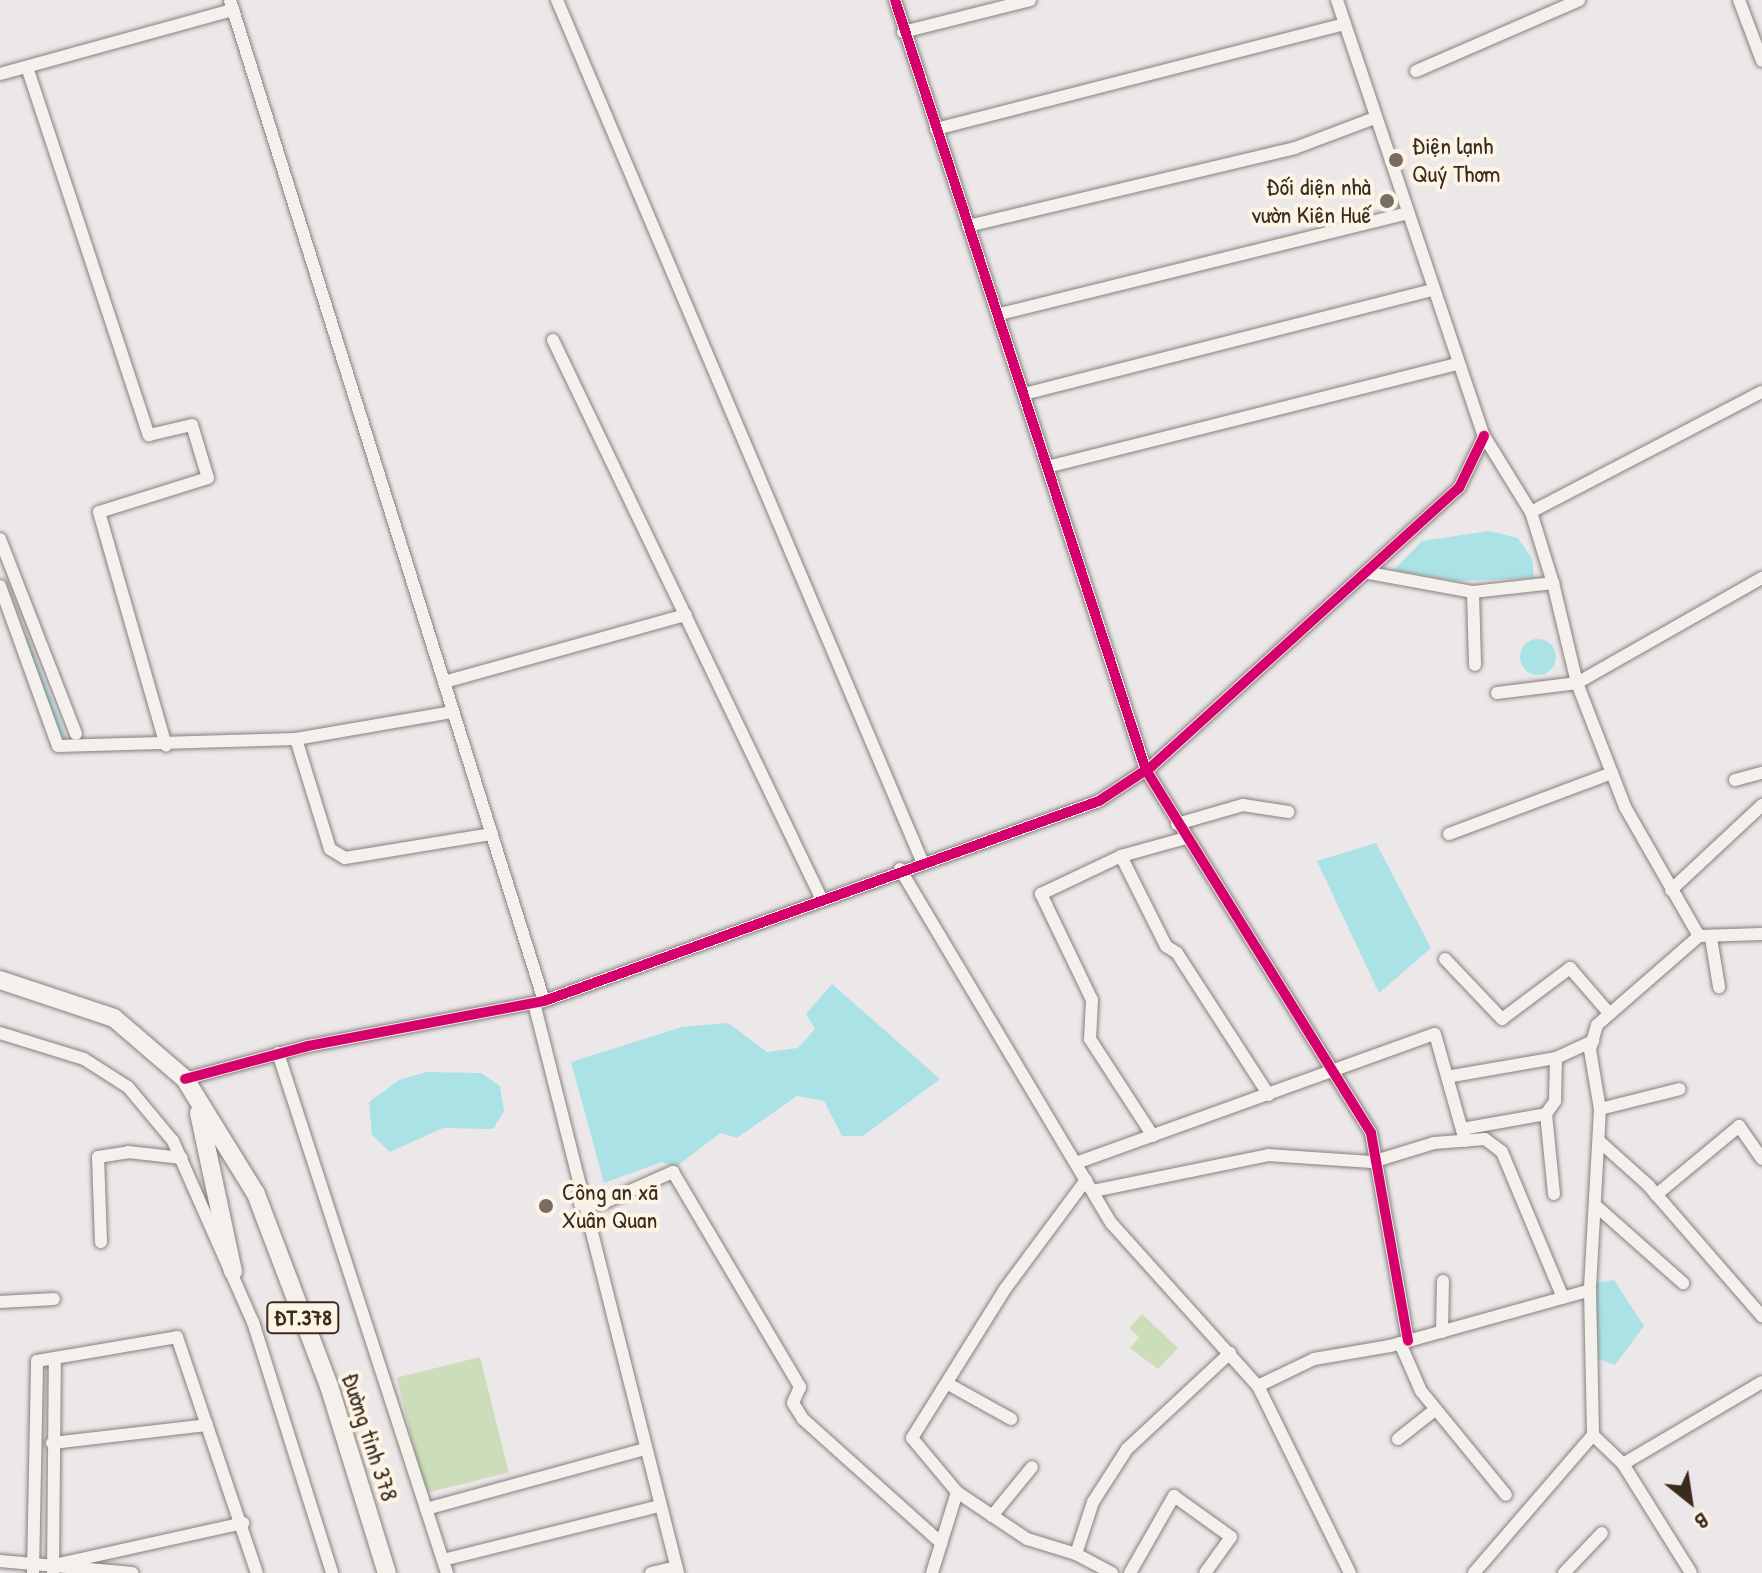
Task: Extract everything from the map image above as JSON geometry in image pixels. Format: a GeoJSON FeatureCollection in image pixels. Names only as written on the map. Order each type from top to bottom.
{"type":"FeatureCollection","features":[{"type":"Feature","properties":{"kind":"main road","name":"Đường tỉnh 378"},"geometry":{"type":"LineString","coordinates":[[0,980],[114,1018],[185,1079],[256,1194],[329,1386],[387,1573]]}},
{"type":"Feature","properties":{"kind":"main road"},"geometry":{"type":"LineString","coordinates":[[196,1098],[233,1271]]}},
{"type":"Feature","properties":{"kind":"street"},"geometry":{"type":"LineString","coordinates":[[557,0],[922,861]]}},
{"type":"Feature","properties":{"kind":"street"},"geometry":{"type":"LineString","coordinates":[[895,0],[968,226],[1028,393],[1146,770],[1177,824],[1336,1071],[1371,1133],[1372,1162],[1404,1342],[1436,1409],[1506,1495]]}},
{"type":"Feature","properties":{"kind":"street"},"geometry":{"type":"LineString","coordinates":[[903,32],[1030,0]]}},
{"type":"Feature","properties":{"kind":"street"},"geometry":{"type":"LineString","coordinates":[[1337,0],[1372,119],[1484,436],[1531,512],[1553,583],[1577,683],[1612,773],[1671,890],[1705,937],[1719,987]]}},
{"type":"Feature","properties":{"kind":"street"},"geometry":{"type":"LineString","coordinates":[[1416,71],[1579,0]]}},
{"type":"Feature","properties":{"kind":"street"},"geometry":{"type":"LineString","coordinates":[[1739,0],[1762,61]]}},
{"type":"Feature","properties":{"kind":"street"},"geometry":{"type":"LineString","coordinates":[[0,74],[231,5],[492,834],[539,1002],[580,1204],[677,1570],[651,1573]]}},
{"type":"Feature","properties":{"kind":"street"},"geometry":{"type":"LineString","coordinates":[[936,129],[1344,24]]}},
{"type":"Feature","properties":{"kind":"street"},"geometry":{"type":"LineString","coordinates":[[27,67],[149,435],[192,425],[208,478],[99,512],[166,746]]}},
{"type":"Feature","properties":{"kind":"street"},"geometry":{"type":"LineString","coordinates":[[968,226],[1295,148],[1372,119]]}},
{"type":"Feature","properties":{"kind":"street"},"geometry":{"type":"LineString","coordinates":[[1000,314],[1405,214]]}},
{"type":"Feature","properties":{"kind":"street"},"geometry":{"type":"LineString","coordinates":[[1028,393],[1432,290]]}},
{"type":"Feature","properties":{"kind":"street"},"geometry":{"type":"LineString","coordinates":[[553,340],[822,900]]}},
{"type":"Feature","properties":{"kind":"street"},"geometry":{"type":"LineString","coordinates":[[1051,466],[1458,364]]}},
{"type":"Feature","properties":{"kind":"street"},"geometry":{"type":"LineString","coordinates":[[1531,512],[1762,392]]}},
{"type":"Feature","properties":{"kind":"street"},"geometry":{"type":"LineString","coordinates":[[185,1079],[278,1053],[539,1002],[922,861],[1099,801],[1146,770],[1369,573],[1459,488],[1484,436]]}},
{"type":"Feature","properties":{"kind":"street"},"geometry":{"type":"LineString","coordinates":[[0,539],[76,734]]}},
{"type":"Feature","properties":{"kind":"street"},"geometry":{"type":"LineString","coordinates":[[1369,573],[1473,592],[1553,583]]}},
{"type":"Feature","properties":{"kind":"street"},"geometry":{"type":"LineString","coordinates":[[1497,693],[1577,683],[1762,578]]}},
{"type":"Feature","properties":{"kind":"street"},"geometry":{"type":"LineString","coordinates":[[0,586],[58,746],[166,746],[296,739],[453,712]]}},
{"type":"Feature","properties":{"kind":"street"},"geometry":{"type":"LineString","coordinates":[[1473,592],[1475,665]]}},
{"type":"Feature","properties":{"kind":"street"},"geometry":{"type":"LineString","coordinates":[[444,682],[686,615]]}},
{"type":"Feature","properties":{"kind":"street"},"geometry":{"type":"LineString","coordinates":[[296,739],[330,849],[345,858],[492,834]]}},
{"type":"Feature","properties":{"kind":"street"},"geometry":{"type":"LineString","coordinates":[[1449,834],[1612,773]]}},
{"type":"Feature","properties":{"kind":"street"},"geometry":{"type":"LineString","coordinates":[[1735,780],[1762,773]]}},
{"type":"Feature","properties":{"kind":"street"},"geometry":{"type":"LineString","coordinates":[[1177,824],[1243,805],[1288,812]]}},
{"type":"Feature","properties":{"kind":"street"},"geometry":{"type":"LineString","coordinates":[[1671,890],[1762,805]]}},
{"type":"Feature","properties":{"kind":"street"},"geometry":{"type":"LineString","coordinates":[[1153,1136],[1090,1039],[1092,1000],[1041,894],[1121,856],[1186,838]]}},
{"type":"Feature","properties":{"kind":"street"},"geometry":{"type":"LineString","coordinates":[[1121,856],[1166,946],[1177,953],[1269,1095]]}},
{"type":"Feature","properties":{"kind":"street"},"geometry":{"type":"LineString","coordinates":[[900,869],[1112,1224],[1258,1386],[1350,1573]]}},
{"type":"Feature","properties":{"kind":"street"},"geometry":{"type":"LineString","coordinates":[[1452,1076],[1556,1058],[1593,1041],[1609,1013],[1705,937],[1762,934]]}},
{"type":"Feature","properties":{"kind":"street"},"geometry":{"type":"LineString","coordinates":[[1445,959],[1502,1019],[1570,968],[1609,1013]]}},
{"type":"Feature","properties":{"kind":"street"},"geometry":{"type":"LineString","coordinates":[[0,1033],[84,1059],[128,1087],[182,1158],[233,1271],[332,1573]]}},
{"type":"Feature","properties":{"kind":"street"},"geometry":{"type":"LineString","coordinates":[[1076,1163],[1435,1034],[1452,1076],[1464,1135]]}},
{"type":"Feature","properties":{"kind":"street"},"geometry":{"type":"LineString","coordinates":[[1480,1571],[1593,1435],[1590,1290],[1600,1109],[1593,1041]]}},
{"type":"Feature","properties":{"kind":"street"},"geometry":{"type":"LineString","coordinates":[[278,1053],[445,1566],[659,1506]]}},
{"type":"Feature","properties":{"kind":"street"},"geometry":{"type":"LineString","coordinates":[[1554,1194],[1546,1114],[1555,1101],[1556,1058]]}},
{"type":"Feature","properties":{"kind":"street"},"geometry":{"type":"LineString","coordinates":[[1600,1109],[1680,1089]]}},
{"type":"Feature","properties":{"kind":"street"},"geometry":{"type":"LineString","coordinates":[[1112,1573],[1076,1554],[1027,1539],[992,1516],[957,1492],[912,1438],[950,1385],[1005,1289],[1090,1185],[1268,1155],[1372,1162],[1546,1114]]}},
{"type":"Feature","properties":{"kind":"street"},"geometry":{"type":"LineString","coordinates":[[1656,1195],[1739,1126],[1762,1159]]}},
{"type":"Feature","properties":{"kind":"street"},"geometry":{"type":"LineString","coordinates":[[1464,1135],[1485,1139],[1502,1152],[1563,1298]]}},
{"type":"Feature","properties":{"kind":"street"},"geometry":{"type":"LineString","coordinates":[[1599,1141],[1656,1195],[1762,1316]]}},
{"type":"Feature","properties":{"kind":"street"},"geometry":{"type":"LineString","coordinates":[[101,1242],[98,1157],[128,1152],[182,1158]]}},
{"type":"Feature","properties":{"kind":"street"},"geometry":{"type":"LineString","coordinates":[[580,1204],[603,1203],[673,1172],[800,1387],[793,1403],[803,1419],[941,1543]]}},
{"type":"Feature","properties":{"kind":"street"},"geometry":{"type":"LineString","coordinates":[[1595,1205],[1683,1283]]}},
{"type":"Feature","properties":{"kind":"street"},"geometry":{"type":"LineString","coordinates":[[1442,1332],[1443,1281]]}},
{"type":"Feature","properties":{"kind":"street"},"geometry":{"type":"LineString","coordinates":[[1258,1386],[1314,1359],[1404,1342],[1590,1290]]}},
{"type":"Feature","properties":{"kind":"street"},"geometry":{"type":"LineString","coordinates":[[0,1302],[54,1299]]}},
{"type":"Feature","properties":{"kind":"street"},"geometry":{"type":"LineString","coordinates":[[34,1568],[37,1361],[177,1337],[243,1523],[257,1573]]}},
{"type":"Feature","properties":{"kind":"street"},"geometry":{"type":"LineString","coordinates":[[1076,1554],[1093,1502],[1127,1449],[1230,1353]]}},
{"type":"Feature","properties":{"kind":"street"},"geometry":{"type":"LineString","coordinates":[[53,1569],[55,1359]]}},
{"type":"Feature","properties":{"kind":"street"},"geometry":{"type":"LineString","coordinates":[[1623,1464],[1762,1382]]}},
{"type":"Feature","properties":{"kind":"street"},"geometry":{"type":"LineString","coordinates":[[950,1385],[1011,1419]]}},
{"type":"Feature","properties":{"kind":"street"},"geometry":{"type":"LineString","coordinates":[[1398,1439],[1436,1409]]}},
{"type":"Feature","properties":{"kind":"street"},"geometry":{"type":"LineString","coordinates":[[38,1445],[207,1425]]}},
{"type":"Feature","properties":{"kind":"street"},"geometry":{"type":"LineString","coordinates":[[1593,1435],[1623,1464],[1691,1573]]}},
{"type":"Feature","properties":{"kind":"street"},"geometry":{"type":"LineString","coordinates":[[426,1509],[646,1449]]}},
{"type":"Feature","properties":{"kind":"street"},"geometry":{"type":"LineString","coordinates":[[992,1516],[1032,1467]]}},
{"type":"Feature","properties":{"kind":"street"},"geometry":{"type":"LineString","coordinates":[[932,1573],[957,1492]]}},
{"type":"Feature","properties":{"kind":"street"},"geometry":{"type":"LineString","coordinates":[[1130,1573],[1174,1496],[1231,1537],[1205,1573]]}},
{"type":"Feature","properties":{"kind":"street"},"geometry":{"type":"LineString","coordinates":[[53,1569],[243,1523]]}},
{"type":"Feature","properties":{"kind":"street"},"geometry":{"type":"LineString","coordinates":[[1564,1573],[1602,1533]]}},
{"type":"Feature","properties":{"kind":"street"},"geometry":{"type":"LineString","coordinates":[[0,1561],[34,1568],[132,1573]]}},
{"type":"Feature","properties":{"kind":"green space"},"geometry":{"type":"Polygon","coordinates":[[[1142,1314],[1178,1348],[1158,1369],[1130,1348],[1139,1337],[1129,1328],[1142,1314]]]}},
{"type":"Feature","properties":{"kind":"green space"},"geometry":{"type":"Polygon","coordinates":[[[480,1357],[509,1472],[425,1493],[397,1378],[480,1357]]]}},
{"type":"Feature","properties":{"kind":"water"},"geometry":{"type":"Polygon","coordinates":[[[1489,531],[1518,538],[1532,559],[1534,578],[1457,581],[1394,570],[1422,541],[1489,531]]]}},
{"type":"Feature","properties":{"kind":"water"},"geometry":{"type":"Polygon","coordinates":[[[1538,639],[1551,644],[1556,657],[1551,670],[1538,675],[1525,670],[1520,657],[1525,644],[1538,639]]]}},
{"type":"Feature","properties":{"kind":"water"},"geometry":{"type":"Polygon","coordinates":[[[1376,843],[1431,948],[1379,993],[1317,861],[1376,843]]]}},
{"type":"Feature","properties":{"kind":"water"},"geometry":{"type":"Polygon","coordinates":[[[832,984],[940,1079],[863,1136],[842,1136],[824,1101],[797,1096],[737,1138],[720,1133],[676,1167],[662,1162],[604,1183],[571,1062],[682,1027],[728,1023],[767,1052],[798,1048],[815,1029],[806,1014],[832,984]]]}},
{"type":"Feature","properties":{"kind":"water"},"geometry":{"type":"Polygon","coordinates":[[[426,1072],[481,1073],[500,1086],[504,1111],[493,1129],[443,1128],[390,1152],[372,1135],[369,1102],[399,1080],[426,1072]]]}},
{"type":"Feature","properties":{"kind":"water"},"geometry":{"type":"Polygon","coordinates":[[[1614,1280],[1644,1326],[1615,1365],[1599,1359],[1595,1283],[1614,1280]]]}},
{"type":"Feature","properties":{"kind":"waterway"},"geometry":{"type":"LineString","coordinates":[[26,639],[66,741]]}},
{"type":"Feature","properties":{"kind":"cycle path"},"geometry":{"type":"LineString","coordinates":[[895,0],[1146,770],[1371,1133],[1408,1341]]}},
{"type":"Feature","properties":{"kind":"cycle path"},"geometry":{"type":"LineString","coordinates":[[185,1079],[308,1046],[544,1001],[1099,801],[1152,766],[1459,488],[1484,436]]}},
{"type":"Feature","properties":{"kind":"place","name":"Điện lạnh Quý Thơm"},"geometry":{"type":"Point","coordinates":[1396,160]}},
{"type":"Feature","properties":{"kind":"place","name":"Đối diện nhà vườn Kiên Huế"},"geometry":{"type":"Point","coordinates":[1387,201]}},
{"type":"Feature","properties":{"kind":"place","name":"Công an xã Xuân Quan"},"geometry":{"type":"Point","coordinates":[546,1206]}}]}
